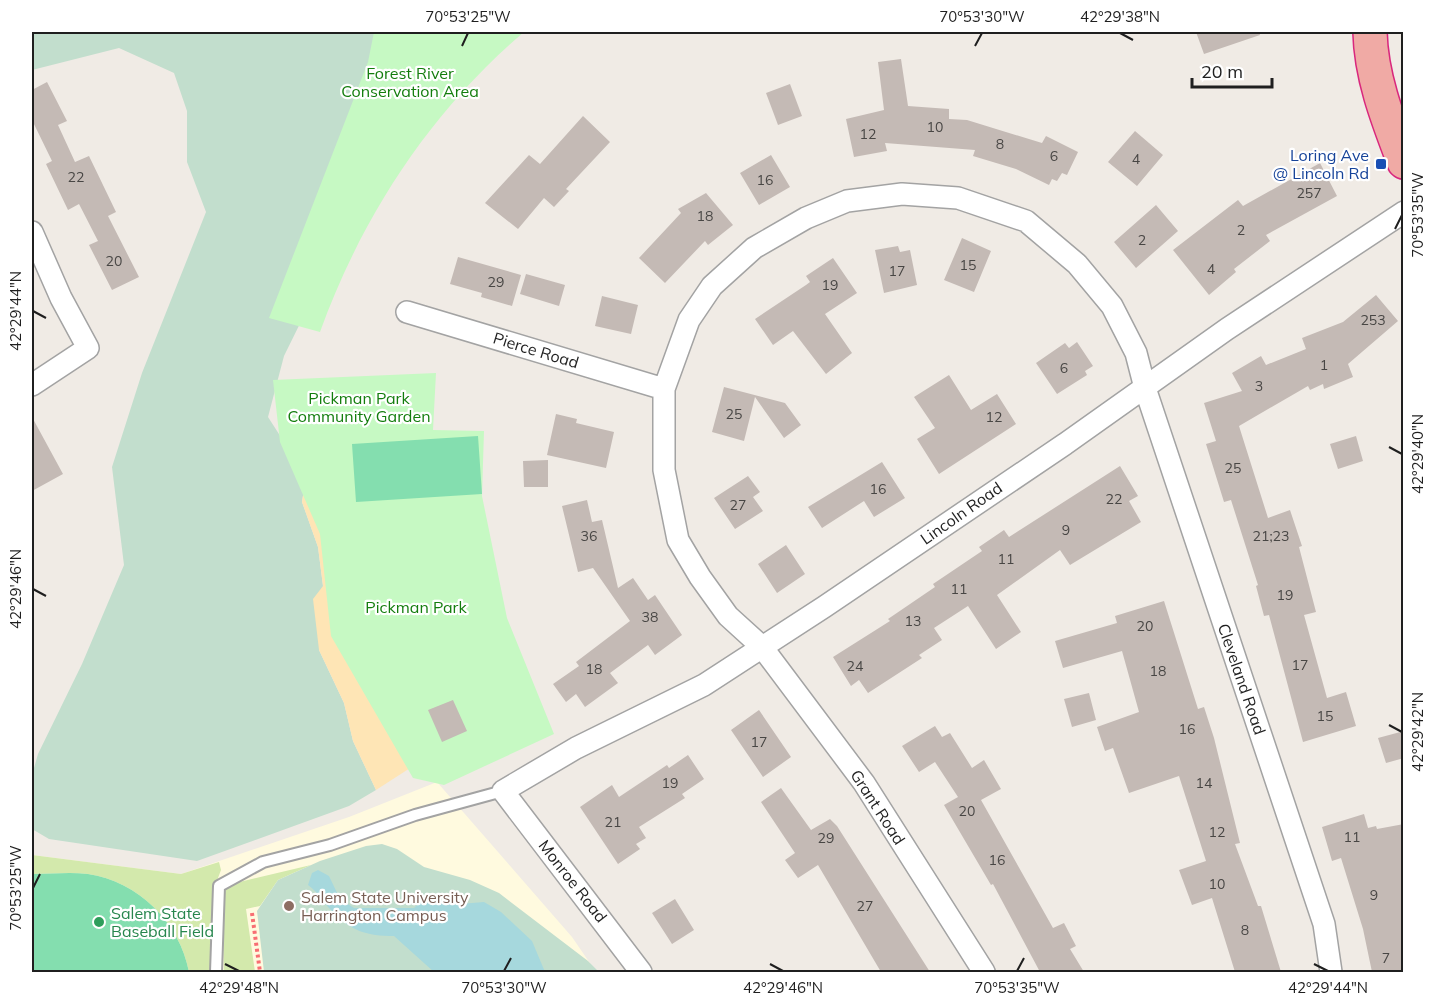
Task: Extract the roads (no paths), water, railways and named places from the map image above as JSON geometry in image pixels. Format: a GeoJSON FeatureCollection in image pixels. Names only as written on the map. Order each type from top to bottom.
{"type":"FeatureCollection","features":[{"type":"Feature","properties":{"kind":"highway"},"geometry":{"type":"LineString","coordinates":[[1370,32],[1370,49],[1380,96],[1404,162]]}},
{"type":"Feature","properties":{"kind":"street","name":"Cleveland Road"},"geometry":{"type":"LineString","coordinates":[[664,389],[689,320],[712,286],[754,248],[807,218],[847,201],[903,194],[958,198],[1026,220],[1077,264],[1112,306],[1136,353],[1145,388],[1324,924],[1331,972]]}},
{"type":"Feature","properties":{"kind":"street","name":"Lincoln Road"},"geometry":{"type":"LineString","coordinates":[[504,790],[576,748],[704,686],[1145,388],[1236,323],[1404,212]]}},
{"type":"Feature","properties":{"kind":"street"},"geometry":{"type":"LineString","coordinates":[[32,232],[61,298],[88,348],[32,385]]}},
{"type":"Feature","properties":{"kind":"street","name":"Pierce Road"},"geometry":{"type":"LineString","coordinates":[[407,312],[664,389]]}},
{"type":"Feature","properties":{"kind":"street","name":"Grant Road"},"geometry":{"type":"LineString","coordinates":[[664,389],[664,471],[678,540],[700,577],[728,616],[762,647],[864,783],[984,972]]}},
{"type":"Feature","properties":{"kind":"street","name":"Monroe Road"},"geometry":{"type":"LineString","coordinates":[[504,790],[641,972]]}},
{"type":"Feature","properties":{"kind":"lane"},"geometry":{"type":"LineString","coordinates":[[216,972],[219,886],[228,880],[263,862],[330,845],[415,815],[504,790]]}},
{"type":"Feature","properties":{"kind":"water"},"geometry":{"type":"Polygon","coordinates":[[[318,870],[329,876],[340,899],[354,908],[414,908],[424,899],[460,904],[484,902],[501,912],[532,941],[545,972],[434,972],[394,936],[360,931],[338,917],[308,885],[312,873],[318,870]]]}},
{"type":"Feature","properties":{"kind":"place","name":"Loring Ave @ Lincoln Rd"},"geometry":{"type":"Point","coordinates":[1381,164]}},
{"type":"Feature","properties":{"kind":"place","name":"Salem State University Harrington Campus"},"geometry":{"type":"Point","coordinates":[289,906]}},
{"type":"Feature","properties":{"kind":"place","name":"Salem State Baseball Field"},"geometry":{"type":"Point","coordinates":[99,922]}},
{"type":"Feature","properties":{"kind":"park label","name":"Forest River Conservation Area"},"geometry":{"type":"Point","coordinates":[410,82]}},
{"type":"Feature","properties":{"kind":"park label","name":"Pickman Park Community Garden"},"geometry":{"type":"Point","coordinates":[359,407]}},
{"type":"Feature","properties":{"kind":"park label","name":"Pickman Park"},"geometry":{"type":"Point","coordinates":[416,607]}}]}
